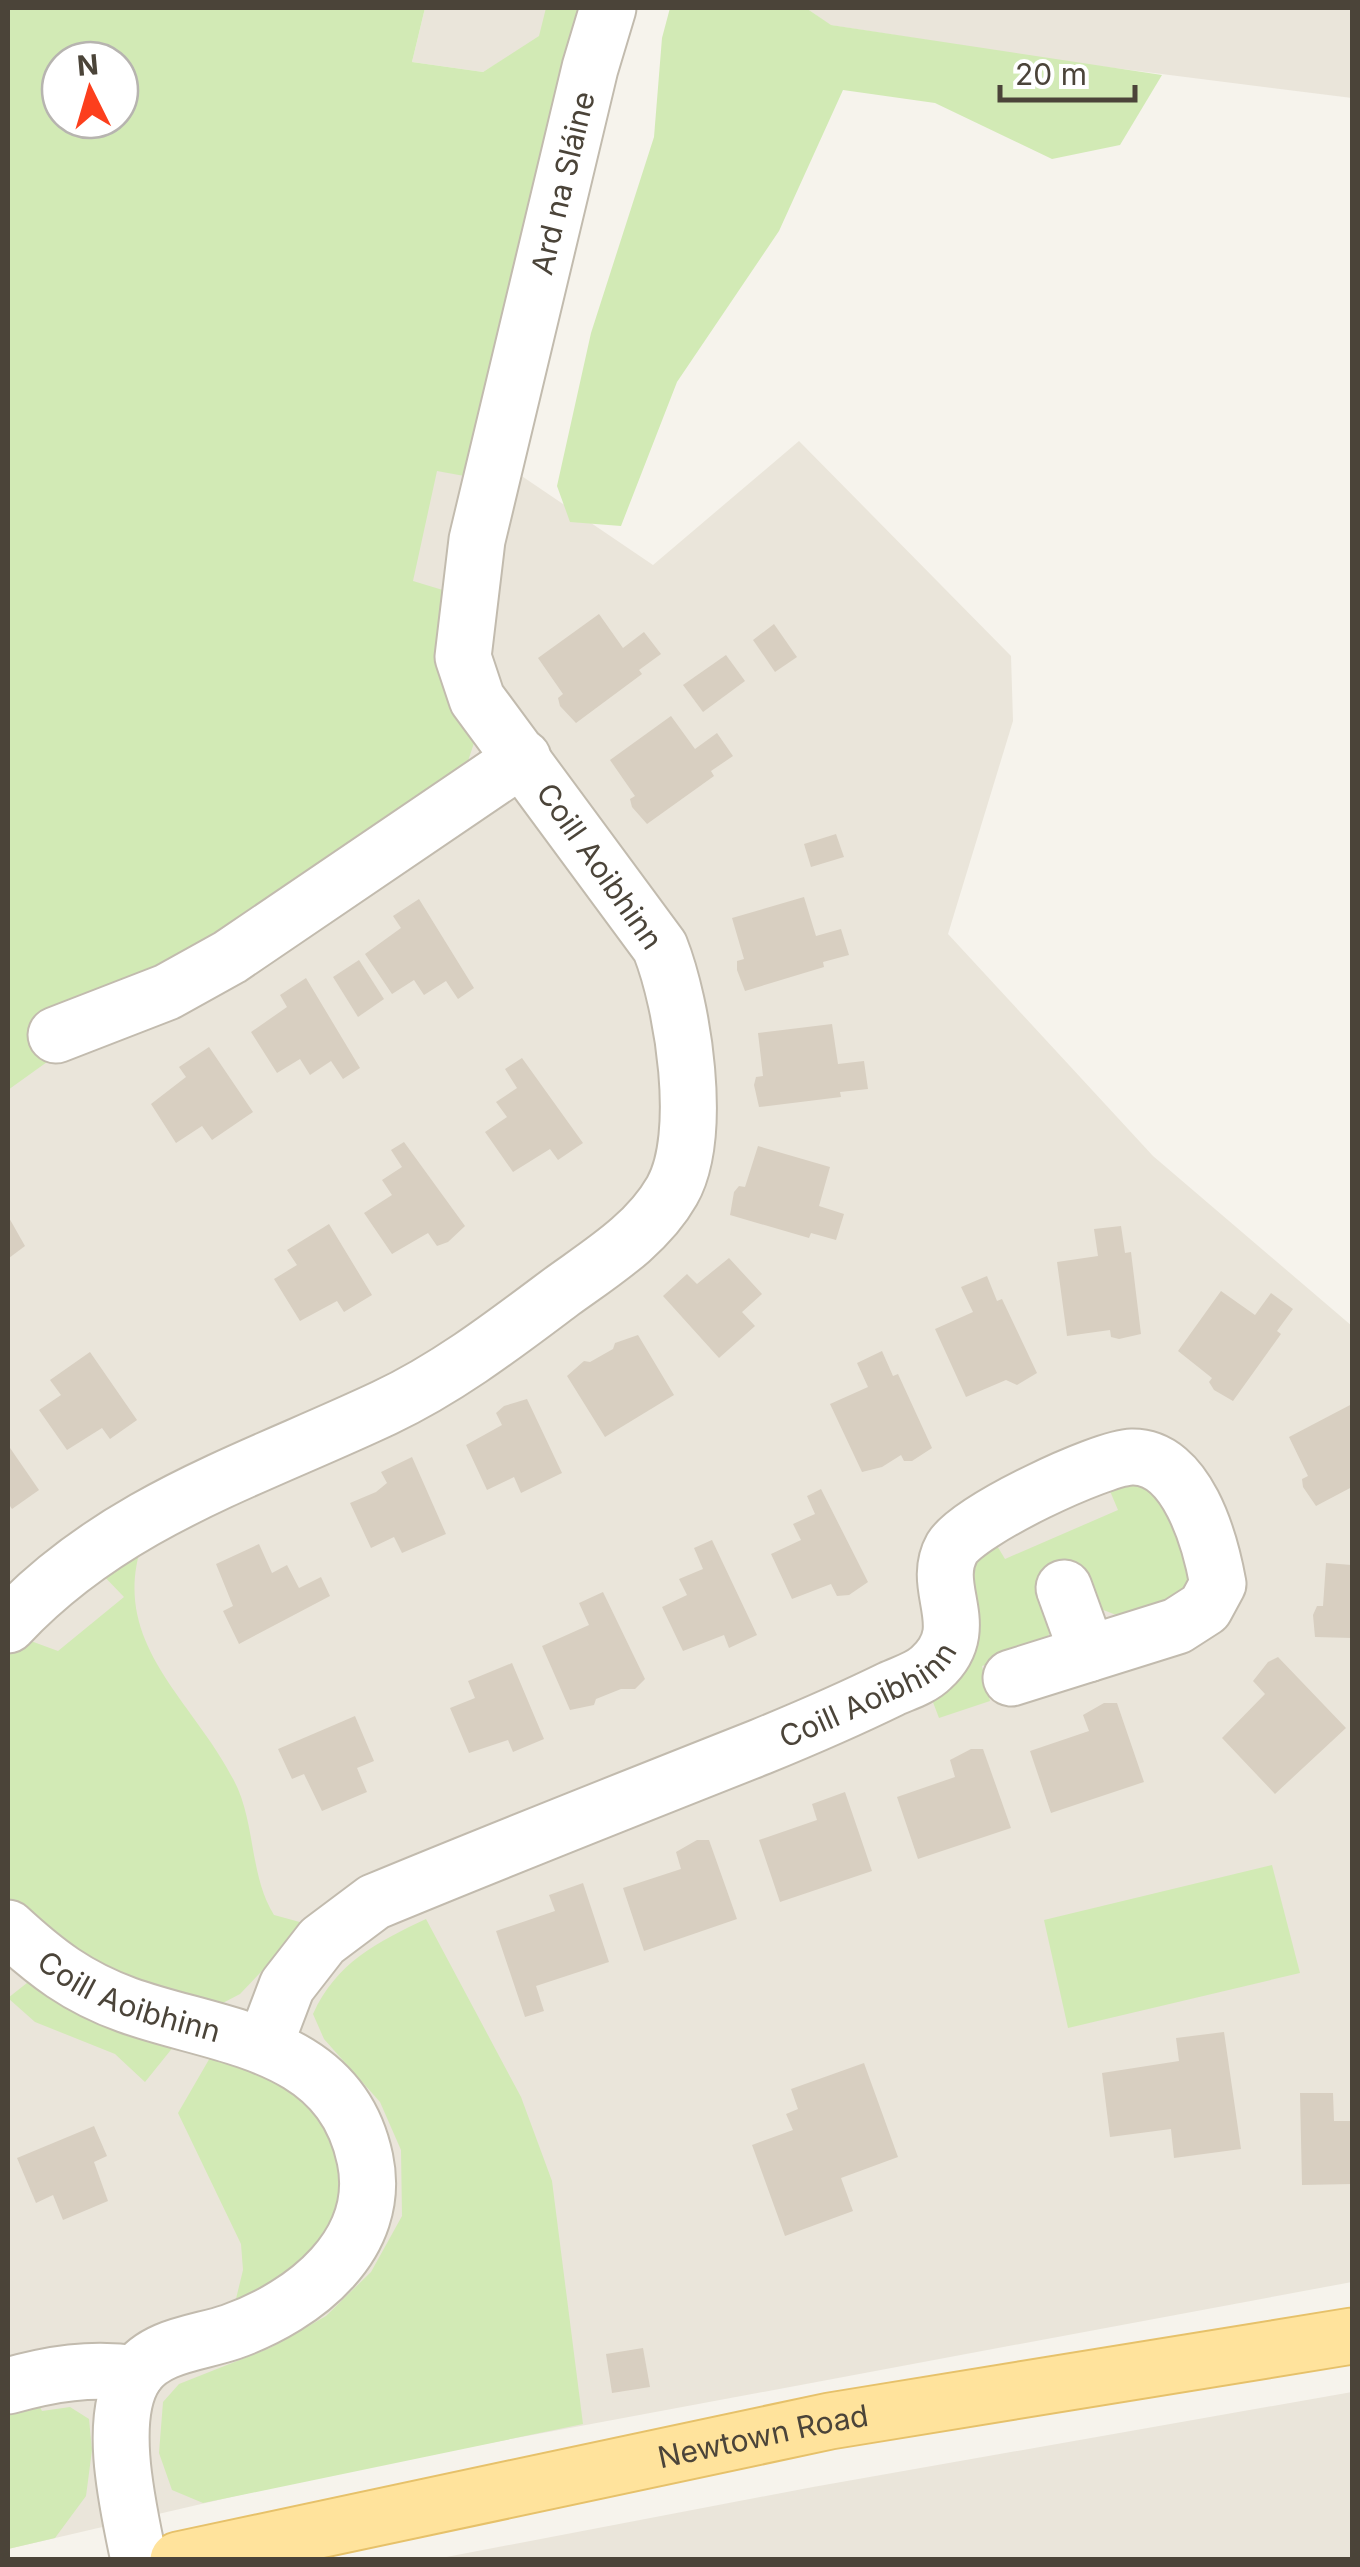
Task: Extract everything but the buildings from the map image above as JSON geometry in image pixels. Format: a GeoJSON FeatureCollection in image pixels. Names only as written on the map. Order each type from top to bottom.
{"type":"FeatureCollection","features":[{"type":"Feature","properties":{"kind":"main road","name":"Newtown Road"},"geometry":{"type":"LineString","coordinates":[[178,2560],[830,2421],[1352,2336]]}},
{"type":"Feature","properties":{"kind":"street","name":"Ard na Sláine"},"geometry":{"type":"LineString","coordinates":[[521,358],[608,8]]}},
{"type":"Feature","properties":{"kind":"street","name":"Coill Aoibhinn"},"geometry":{"type":"LineString","coordinates":[[8,1625],[44,1587],[111,1536],[254,1464],[387,1407],[466,1362],[633,1240],[672,1191],[685,1154],[688,1118],[676,986],[660,948],[477,699],[462,657],[477,540],[521,358]]}},
{"type":"Feature","properties":{"kind":"street","name":"Coill Aoibhinn"},"geometry":{"type":"LineString","coordinates":[[56,1036],[167,992],[230,958],[523,758]]}},
{"type":"Feature","properties":{"kind":"street","name":"Coill Aoibhinn"},"geometry":{"type":"LineString","coordinates":[[265,2044],[287,1986],[322,1941],[374,1902],[822,1722],[929,1671],[948,1649],[954,1622],[946,1584],[951,1549],[972,1528],[1109,1460],[1136,1457],[1162,1463],[1180,1481],[1212,1555],[1218,1584],[1205,1608],[1177,1626],[1011,1678]]}},
{"type":"Feature","properties":{"kind":"street"},"geometry":{"type":"LineString","coordinates":[[1064,1588],[1088,1654]]}},
{"type":"Feature","properties":{"kind":"street","name":"Coill Aoibhinn"},"geometry":{"type":"LineString","coordinates":[[8,1928],[56,1973],[126,2005],[265,2044],[304,2067],[337,2096],[357,2128],[370,2196],[356,2240],[322,2278],[288,2304],[234,2331],[160,2353],[136,2374]]}},
{"type":"Feature","properties":{"kind":"street"},"geometry":{"type":"LineString","coordinates":[[8,2386],[44,2376],[106,2369],[136,2374],[124,2404],[123,2478],[139,2560]]}},
{"type":"Feature","properties":{"kind":"shaded area"},"geometry":{"type":"Polygon","coordinates":[[[425,8],[590,8],[483,72],[412,62],[425,8]]]}},
{"type":"Feature","properties":{"kind":"shaded area"},"geometry":{"type":"Polygon","coordinates":[[[806,8],[1352,8],[1352,98],[1075,63],[830,25],[806,8]]]}},
{"type":"Feature","properties":{"kind":"shaded area"},"geometry":{"type":"Polygon","coordinates":[[[395,414],[476,445],[653,565],[799,441],[1011,656],[1013,721],[948,934],[1153,1156],[1352,1326],[1352,2282],[356,2468],[8,2549],[8,747],[395,414]]]}},
{"type":"Feature","properties":{"kind":"shaded area"},"geometry":{"type":"Polygon","coordinates":[[[1352,2392],[1352,2559],[436,2559],[813,2487],[1352,2392]]]}},
{"type":"Feature","properties":{"kind":"green space"},"geometry":{"type":"Polygon","coordinates":[[[8,8],[425,8],[412,62],[483,72],[539,36],[546,8],[588,8],[470,477],[437,471],[413,581],[446,591],[466,722],[474,743],[463,776],[169,964],[28,1026],[47,1062],[8,1090],[8,8]]]}},
{"type":"Feature","properties":{"kind":"green space"},"geometry":{"type":"Polygon","coordinates":[[[670,8],[806,8],[831,25],[1162,75],[1120,145],[1052,159],[935,103],[843,90],[779,231],[677,382],[621,526],[570,522],[557,486],[591,333],[654,137],[662,38],[670,8]]]}},
{"type":"Feature","properties":{"kind":"green space"},"geometry":{"type":"Polygon","coordinates":[[[1123,1478],[1155,1492],[1192,1559],[1190,1580],[1179,1598],[1124,1618],[1093,1606],[1058,1620],[1039,1650],[982,1666],[990,1701],[939,1718],[931,1697],[967,1566],[993,1539],[1005,1559],[1118,1510],[1107,1484],[1123,1478]]]}},
{"type":"Feature","properties":{"kind":"green space"},"geometry":{"type":"Polygon","coordinates":[[[143,1541],[135,1578],[137,1612],[147,1643],[238,1789],[261,1886],[274,1915],[307,1924],[240,1994],[217,2006],[131,1978],[79,1953],[8,1898],[8,1654],[20,1637],[58,1651],[124,1597],[99,1571],[143,1541]]]}},
{"type":"Feature","properties":{"kind":"green space"},"geometry":{"type":"Polygon","coordinates":[[[1272,1865],[1300,1973],[1068,2028],[1044,1920],[1272,1865]]]}},
{"type":"Feature","properties":{"kind":"green space"},"geometry":{"type":"Polygon","coordinates":[[[426,1919],[521,2097],[552,2181],[583,2424],[203,2503],[172,2490],[159,2453],[163,2402],[179,2384],[270,2348],[326,2316],[371,2272],[402,2216],[401,2150],[380,2102],[324,2039],[313,2014],[333,1981],[360,1956],[426,1919]]]}},
{"type":"Feature","properties":{"kind":"green space"},"geometry":{"type":"Polygon","coordinates":[[[32,1979],[174,2046],[145,2082],[115,2054],[35,2022],[8,1998],[32,1979]]]}},
{"type":"Feature","properties":{"kind":"green space"},"geometry":{"type":"Polygon","coordinates":[[[211,2056],[265,2065],[296,2085],[319,2114],[349,2183],[314,2257],[235,2303],[243,2270],[241,2244],[178,2113],[211,2056]]]}},
{"type":"Feature","properties":{"kind":"green space"},"geometry":{"type":"Polygon","coordinates":[[[36,2399],[42,2411],[70,2407],[89,2419],[92,2450],[86,2496],[55,2538],[8,2549],[8,2408],[36,2399]]]}}]}
